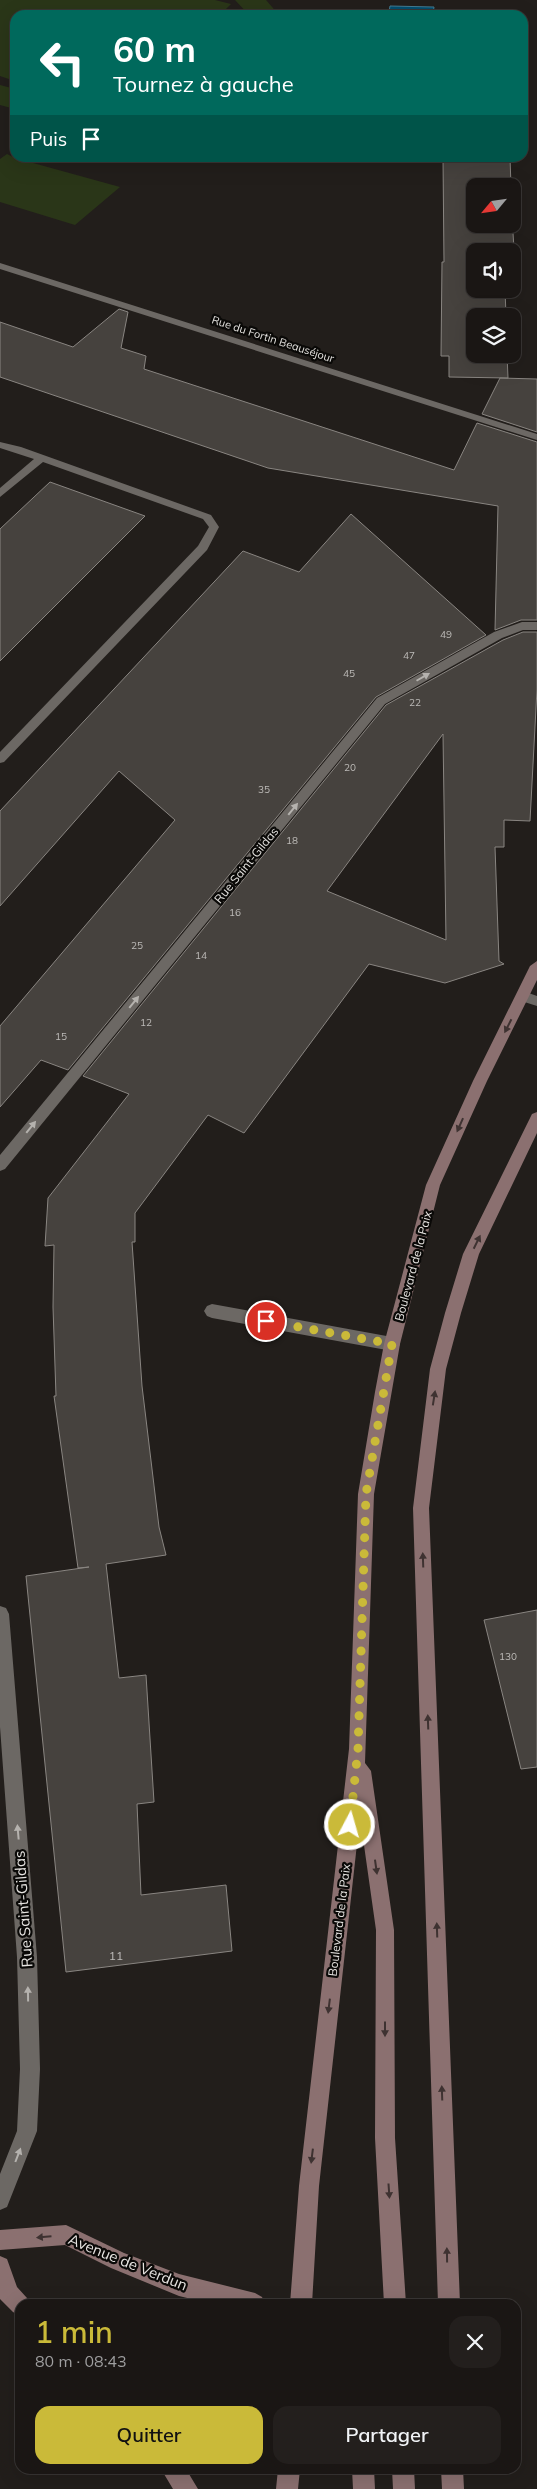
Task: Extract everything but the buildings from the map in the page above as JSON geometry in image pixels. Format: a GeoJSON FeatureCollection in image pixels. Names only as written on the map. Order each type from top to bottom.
{"type":"FeatureCollection","features":[{"type":"Feature","properties":{"kind":"main road","name":"Boulevard de la Paix"},"geometry":{"type":"LineString","coordinates":[[301,2299],[309,2186],[358,1749],[366,1494],[392,1344],[433,1185],[480,1081],[530,999],[537,966]]}},
{"type":"Feature","properties":{"kind":"main road"},"geometry":{"type":"LineString","coordinates":[[448,2299],[421,1508],[438,1369],[453,1313],[471,1254],[537,1118]]}},
{"type":"Feature","properties":{"kind":"main road"},"geometry":{"type":"LineString","coordinates":[[358,1749],[385,1930],[385,2138],[395,2299]]}},
{"type":"Feature","properties":{"kind":"main road","name":"Avenue de Verdun"},"geometry":{"type":"LineString","coordinates":[[0,2240],[66,2235],[118,2261],[178,2284],[235,2299]]}},
{"type":"Feature","properties":{"kind":"main road"},"geometry":{"type":"LineString","coordinates":[[0,2266],[8,2293],[15,2300]]}},
{"type":"Feature","properties":{"kind":"main road"},"geometry":{"type":"LineString","coordinates":[[176,2474],[187,2489]]}},
{"type":"Feature","properties":{"kind":"main road"},"geometry":{"type":"LineString","coordinates":[[287,2489],[288,2474]]}},
{"type":"Feature","properties":{"kind":"main road"},"geometry":{"type":"LineString","coordinates":[[363,2474],[364,2489]]}},
{"type":"Feature","properties":{"kind":"main road"},"geometry":{"type":"LineString","coordinates":[[403,2474],[404,2489]]}},
{"type":"Feature","properties":{"kind":"main road"},"geometry":{"type":"LineString","coordinates":[[452,2474],[453,2489]]}},
{"type":"Feature","properties":{"kind":"street","name":"Rue du Fortin Beauséjour"},"geometry":{"type":"LineString","coordinates":[[0,266],[537,437]]}},
{"type":"Feature","properties":{"kind":"street"},"geometry":{"type":"LineString","coordinates":[[0,445],[207,517],[214,527],[203,548],[0,759]]}},
{"type":"Feature","properties":{"kind":"street"},"geometry":{"type":"LineString","coordinates":[[0,494],[41,458]]}},
{"type":"Feature","properties":{"kind":"street","name":"Rue Saint-Gildas"},"geometry":{"type":"LineString","coordinates":[[0,1165],[381,701],[498,634],[522,626],[537,626]]}},
{"type":"Feature","properties":{"kind":"street"},"geometry":{"type":"LineString","coordinates":[[212,1311],[392,1344]]}},
{"type":"Feature","properties":{"kind":"street","name":"Rue Saint-Gildas"},"geometry":{"type":"LineString","coordinates":[[0,1614],[27,1957],[30,2069],[27,2131],[0,2200]]}},
{"type":"Feature","properties":{"kind":"green space"},"geometry":{"type":"Polygon","coordinates":[[[0,0],[215,0],[231,4],[225,10],[10,10],[10,79],[0,76],[0,0]]]}},
{"type":"Feature","properties":{"kind":"green space"},"geometry":{"type":"Polygon","coordinates":[[[235,0],[266,0],[275,10],[244,10],[235,0]]]}},
{"type":"Feature","properties":{"kind":"green space"},"geometry":{"type":"Polygon","coordinates":[[[0,85],[10,88],[10,108],[0,105],[0,85]]]}},
{"type":"Feature","properties":{"kind":"green space"},"geometry":{"type":"Polygon","coordinates":[[[7,154],[10,156],[10,162],[29,162],[120,187],[75,225],[0,202],[0,159],[7,154]]]}},
{"type":"Feature","properties":{"kind":"water"},"geometry":{"type":"Polygon","coordinates":[[[390,6],[434,7],[434,10],[389,10],[390,6]]]}},
{"type":"Feature","properties":{"kind":"route"},"geometry":{"type":"LineString","coordinates":[[266,1321],[392,1344],[366,1494],[358,1749],[350,1825]]}}]}
